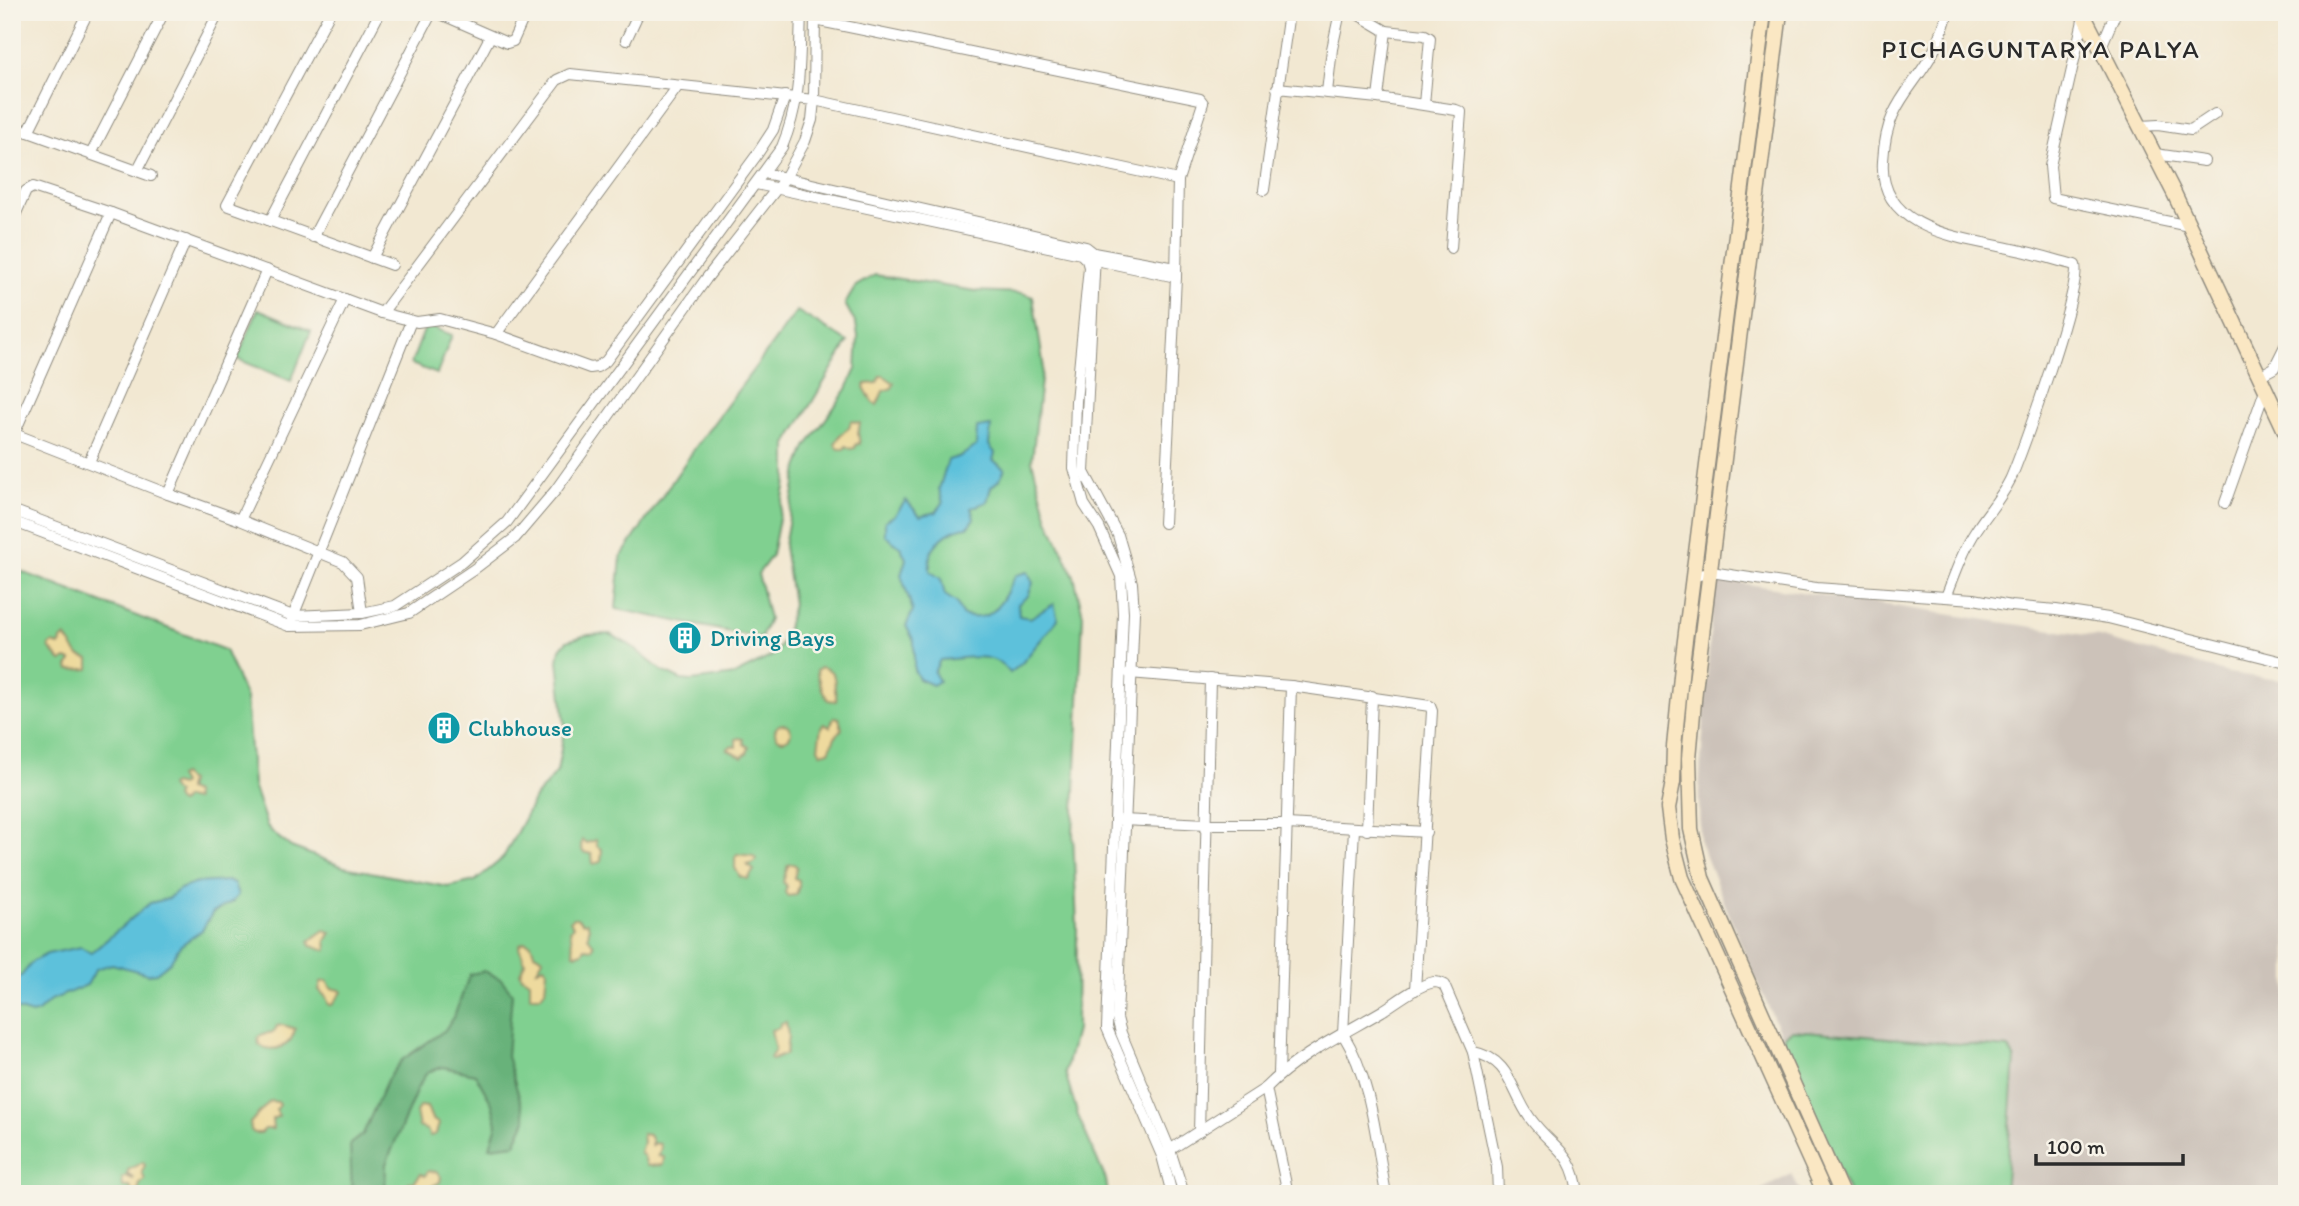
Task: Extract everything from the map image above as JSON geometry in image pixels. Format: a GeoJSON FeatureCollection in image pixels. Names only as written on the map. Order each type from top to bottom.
{"type":"FeatureCollection","features":[{"type":"Feature","properties":{"kind":"street"},"geometry":{"type":"LineString","coordinates":[[12,17],[15,12]]}},
{"type":"Feature","properties":{"kind":"street"},"geometry":{"type":"LineString","coordinates":[[28,132],[88,12]]}},
{"type":"Feature","properties":{"kind":"street"},"geometry":{"type":"LineString","coordinates":[[91,154],[164,12]]}},
{"type":"Feature","properties":{"kind":"street"},"geometry":{"type":"LineString","coordinates":[[137,171],[219,12]]}},
{"type":"Feature","properties":{"kind":"street"},"geometry":{"type":"LineString","coordinates":[[330,12],[226,205],[392,265]]}},
{"type":"Feature","properties":{"kind":"street"},"geometry":{"type":"LineString","coordinates":[[271,221],[380,12]]}},
{"type":"Feature","properties":{"kind":"street"},"geometry":{"type":"LineString","coordinates":[[313,237],[434,12],[490,37],[511,43],[526,12]]}},
{"type":"Feature","properties":{"kind":"street"},"geometry":{"type":"LineString","coordinates":[[626,40],[639,12]]}},
{"type":"Feature","properties":{"kind":"street"},"geometry":{"type":"LineString","coordinates":[[12,510],[291,621],[362,613],[404,602],[462,562],[507,522],[782,147],[798,98],[801,12]]}},
{"type":"Feature","properties":{"kind":"street"},"geometry":{"type":"LineString","coordinates":[[1264,190],[1289,12]]}},
{"type":"Feature","properties":{"kind":"street"},"geometry":{"type":"LineString","coordinates":[[1327,92],[1340,12]]}},
{"type":"Feature","properties":{"kind":"street"},"geometry":{"type":"LineString","coordinates":[[1354,12],[1386,30],[1430,38],[1424,104]]}},
{"type":"Feature","properties":{"kind":"street"},"geometry":{"type":"LineString","coordinates":[[1764,12],[1692,577],[1679,687],[1673,782],[1668,808],[1672,839],[1682,878],[1825,1194]]}},
{"type":"Feature","properties":{"kind":"street"},"geometry":{"type":"LineString","coordinates":[[1780,12],[1695,690],[1689,758],[1691,828],[1702,878],[1842,1194]]}},
{"type":"Feature","properties":{"kind":"street"},"geometry":{"type":"LineString","coordinates":[[1946,597],[1965,549],[2002,495],[2015,469],[2067,315],[2077,272],[2075,265],[1953,237],[1926,228],[1911,218],[1885,189],[1882,176],[1885,134],[1893,113],[1933,53],[1948,12]]}},
{"type":"Feature","properties":{"kind":"street"},"geometry":{"type":"LineString","coordinates":[[2101,47],[2116,12]]}},
{"type":"Feature","properties":{"kind":"street"},"geometry":{"type":"LineString","coordinates":[[2083,14],[2155,154],[2287,435]]}},
{"type":"Feature","properties":{"kind":"street"},"geometry":{"type":"LineString","coordinates":[[2083,14],[2050,166],[2053,198],[2189,226]]}},
{"type":"Feature","properties":{"kind":"street"},"geometry":{"type":"LineString","coordinates":[[12,521],[291,621],[360,625],[409,612],[473,570],[515,538],[555,491],[706,279],[785,178],[805,141],[814,100],[815,16],[1196,97],[1203,103],[1178,180],[1164,523]]}},
{"type":"Feature","properties":{"kind":"street"},"geometry":{"type":"LineString","coordinates":[[1378,97],[1386,30]]}},
{"type":"Feature","properties":{"kind":"street"},"geometry":{"type":"LineString","coordinates":[[372,258],[490,37]]}},
{"type":"Feature","properties":{"kind":"street"},"geometry":{"type":"LineString","coordinates":[[382,313],[557,79],[570,74],[814,100],[1178,180]]}},
{"type":"Feature","properties":{"kind":"street"},"geometry":{"type":"LineString","coordinates":[[496,334],[678,86]]}},
{"type":"Feature","properties":{"kind":"street"},"geometry":{"type":"LineString","coordinates":[[1277,88],[1378,97],[1456,110],[1463,115],[1451,248]]}},
{"type":"Feature","properties":{"kind":"street"},"geometry":{"type":"LineString","coordinates":[[12,222],[26,191],[33,187],[186,240],[382,313],[411,321],[440,319],[496,334],[590,368],[597,368],[606,361],[756,156],[773,130],[785,96]]}},
{"type":"Feature","properties":{"kind":"street"},"geometry":{"type":"LineString","coordinates":[[2141,126],[2158,125],[2191,130],[2215,114]]}},
{"type":"Feature","properties":{"kind":"street"},"geometry":{"type":"LineString","coordinates":[[12,126],[151,176]]}},
{"type":"Feature","properties":{"kind":"street"},"geometry":{"type":"LineString","coordinates":[[2155,154],[2204,160]]}},
{"type":"Feature","properties":{"kind":"street"},"geometry":{"type":"LineString","coordinates":[[764,173],[1073,244],[1089,256]]}},
{"type":"Feature","properties":{"kind":"street"},"geometry":{"type":"LineString","coordinates":[[756,184],[1089,256],[1176,272]]}},
{"type":"Feature","properties":{"kind":"street"},"geometry":{"type":"LineString","coordinates":[[111,213],[13,434],[343,562],[357,577],[362,613]]}},
{"type":"Feature","properties":{"kind":"street"},"geometry":{"type":"LineString","coordinates":[[89,462],[186,240]]}},
{"type":"Feature","properties":{"kind":"street"},"geometry":{"type":"LineString","coordinates":[[1089,256],[1076,401],[1074,468],[1084,503],[1099,527],[1121,576],[1127,673],[1126,820],[1118,1025],[1166,1153],[1172,1194]]}},
{"type":"Feature","properties":{"kind":"street"},"geometry":{"type":"LineString","coordinates":[[1089,256],[1084,472],[1118,535],[1132,583],[1134,612],[1114,819],[1107,1028],[1184,1194]]}},
{"type":"Feature","properties":{"kind":"street"},"geometry":{"type":"LineString","coordinates":[[168,494],[267,270]]}},
{"type":"Feature","properties":{"kind":"street"},"geometry":{"type":"LineString","coordinates":[[240,520],[345,299]]}},
{"type":"Feature","properties":{"kind":"street"},"geometry":{"type":"LineString","coordinates":[[291,621],[411,321]]}},
{"type":"Feature","properties":{"kind":"street"},"geometry":{"type":"LineString","coordinates":[[2225,503],[2262,383],[2274,368],[2287,342]]}},
{"type":"Feature","properties":{"kind":"street"},"geometry":{"type":"LineString","coordinates":[[589,410],[606,420]]}},
{"type":"Feature","properties":{"kind":"street"},"geometry":{"type":"LineString","coordinates":[[1692,577],[1711,572],[1816,588],[1946,597],[2108,618],[2287,663]]}},
{"type":"Feature","properties":{"kind":"street"},"geometry":{"type":"LineString","coordinates":[[1127,673],[1291,686],[1430,706],[1432,711],[1426,832],[1415,990]]}},
{"type":"Feature","properties":{"kind":"street"},"geometry":{"type":"LineString","coordinates":[[1199,1132],[1210,680]]}},
{"type":"Feature","properties":{"kind":"street"},"geometry":{"type":"LineString","coordinates":[[1279,1074],[1291,686]]}},
{"type":"Feature","properties":{"kind":"street"},"geometry":{"type":"LineString","coordinates":[[1367,830],[1372,696]]}},
{"type":"Feature","properties":{"kind":"street"},"geometry":{"type":"LineString","coordinates":[[1114,819],[1207,824],[1287,824],[1426,832]]}},
{"type":"Feature","properties":{"kind":"street"},"geometry":{"type":"LineString","coordinates":[[1354,829],[1343,1034],[1354,1053],[1371,1108],[1386,1194]]}},
{"type":"Feature","properties":{"kind":"street"},"geometry":{"type":"LineString","coordinates":[[1166,1153],[1266,1088],[1279,1074],[1415,990],[1435,982],[1444,985],[1473,1052],[1497,1167],[1498,1194]]}},
{"type":"Feature","properties":{"kind":"street"},"geometry":{"type":"LineString","coordinates":[[1473,1052],[1492,1058],[1510,1078],[1530,1118],[1573,1165],[1578,1194]]}},
{"type":"Feature","properties":{"kind":"street"},"geometry":{"type":"LineString","coordinates":[[1266,1088],[1288,1194]]}},
{"type":"Feature","properties":{"kind":"shaded area"},"geometry":{"type":"Polygon","coordinates":[[[1714,579],[2099,637],[2228,673],[2287,681],[2287,1194],[1853,1194],[1749,964],[1700,842],[1699,792],[1714,579]]]}},
{"type":"Feature","properties":{"kind":"shaded area"},"geometry":{"type":"Polygon","coordinates":[[[1792,1174],[1801,1194],[1752,1194],[1792,1174]]]}},
{"type":"Feature","properties":{"kind":"green space"},"geometry":{"type":"Polygon","coordinates":[[[875,275],[976,291],[1022,293],[1033,297],[1043,362],[1032,461],[1048,519],[1074,576],[1083,615],[1073,833],[1077,927],[1076,1030],[1065,1072],[1078,1116],[1106,1180],[1108,1194],[12,1194],[12,568],[225,650],[246,698],[253,785],[267,826],[291,847],[344,867],[448,887],[475,881],[503,858],[536,796],[557,772],[565,726],[558,661],[560,649],[567,641],[587,635],[610,634],[630,645],[662,671],[681,680],[692,681],[734,675],[774,655],[785,637],[793,604],[784,546],[798,468],[806,447],[847,389],[856,369],[856,324],[845,304],[856,286],[875,275]]]}},
{"type":"Feature","properties":{"kind":"green space"},"geometry":{"type":"Polygon","coordinates":[[[258,309],[311,331],[291,381],[237,359],[258,309]]]}},
{"type":"Feature","properties":{"kind":"green space"},"geometry":{"type":"Polygon","coordinates":[[[797,311],[848,342],[787,444],[787,477],[772,555],[758,574],[769,619],[761,638],[616,609],[621,557],[695,448],[797,311]]]}},
{"type":"Feature","properties":{"kind":"green space"},"geometry":{"type":"Polygon","coordinates":[[[426,325],[452,335],[437,374],[411,364],[426,325]]]}},
{"type":"Feature","properties":{"kind":"green space"},"geometry":{"type":"Polygon","coordinates":[[[484,971],[501,979],[512,993],[507,1056],[526,1120],[515,1144],[490,1147],[497,1124],[492,1104],[475,1074],[443,1067],[427,1072],[417,1089],[386,1164],[385,1194],[352,1194],[350,1144],[363,1134],[387,1080],[402,1060],[445,1030],[455,1014],[470,974],[484,971]]]}},
{"type":"Feature","properties":{"kind":"green space"},"geometry":{"type":"Polygon","coordinates":[[[1793,1030],[2008,1048],[2015,1059],[2005,1194],[1849,1194],[1783,1047],[1784,1036],[1793,1030]]]}},
{"type":"Feature","properties":{"kind":"sand"},"geometry":{"type":"Polygon","coordinates":[[[880,376],[894,383],[892,388],[883,391],[877,405],[872,402],[864,387],[866,384],[877,383],[880,376]]]}},
{"type":"Feature","properties":{"kind":"sand"},"geometry":{"type":"Polygon","coordinates":[[[851,421],[860,423],[860,444],[851,449],[846,446],[839,449],[835,444],[849,428],[851,421]]]}},
{"type":"Feature","properties":{"kind":"sand"},"geometry":{"type":"Polygon","coordinates":[[[65,636],[79,656],[89,659],[89,669],[69,670],[71,661],[61,661],[50,649],[49,645],[54,643],[60,646],[65,636]]]}},
{"type":"Feature","properties":{"kind":"sand"},"geometry":{"type":"Polygon","coordinates":[[[821,667],[834,675],[836,701],[828,700],[822,689],[817,670],[821,667]]]}},
{"type":"Feature","properties":{"kind":"sand"},"geometry":{"type":"Polygon","coordinates":[[[834,717],[839,718],[842,729],[836,735],[829,751],[821,753],[818,748],[821,727],[824,724],[830,727],[834,717]]]}},
{"type":"Feature","properties":{"kind":"sand"},"geometry":{"type":"Polygon","coordinates":[[[783,724],[789,726],[789,738],[783,740],[777,738],[775,732],[777,726],[783,724]]]}},
{"type":"Feature","properties":{"kind":"sand"},"geometry":{"type":"Polygon","coordinates":[[[739,738],[749,747],[742,757],[727,749],[736,747],[736,739],[739,738]]]}},
{"type":"Feature","properties":{"kind":"sand"},"geometry":{"type":"Polygon","coordinates":[[[182,775],[189,781],[187,790],[194,793],[195,800],[185,798],[180,803],[177,801],[177,793],[170,786],[180,786],[182,784],[178,777],[182,775]]]}},
{"type":"Feature","properties":{"kind":"sand"},"geometry":{"type":"Polygon","coordinates":[[[582,840],[587,843],[596,840],[597,846],[602,850],[601,862],[593,864],[592,854],[583,852],[582,840]]]}},
{"type":"Feature","properties":{"kind":"sand"},"geometry":{"type":"Polygon","coordinates":[[[737,854],[753,856],[756,859],[754,863],[747,865],[754,870],[748,879],[740,877],[735,868],[737,854]]]}},
{"type":"Feature","properties":{"kind":"sand"},"geometry":{"type":"Polygon","coordinates":[[[794,864],[797,867],[794,878],[799,880],[799,886],[796,895],[787,896],[787,887],[783,882],[788,865],[794,864]]]}},
{"type":"Feature","properties":{"kind":"sand"},"geometry":{"type":"Polygon","coordinates":[[[573,918],[587,922],[588,937],[594,945],[592,949],[585,948],[583,952],[574,953],[570,930],[573,927],[570,920],[573,918]]]}},
{"type":"Feature","properties":{"kind":"sand"},"geometry":{"type":"Polygon","coordinates":[[[324,930],[331,932],[326,941],[327,950],[310,946],[309,941],[324,930]]]}},
{"type":"Feature","properties":{"kind":"sand"},"geometry":{"type":"Polygon","coordinates":[[[525,942],[531,944],[534,953],[543,959],[537,969],[544,966],[547,970],[545,990],[541,996],[530,996],[530,981],[520,973],[525,962],[519,947],[525,942]]]}},
{"type":"Feature","properties":{"kind":"sand"},"geometry":{"type":"Polygon","coordinates":[[[327,981],[331,988],[342,992],[332,1005],[329,1005],[319,990],[321,982],[327,981]]]}},
{"type":"Feature","properties":{"kind":"sand"},"geometry":{"type":"Polygon","coordinates":[[[786,1022],[786,1054],[772,1060],[770,1058],[775,1050],[771,1030],[786,1022]]]}},
{"type":"Feature","properties":{"kind":"sand"},"geometry":{"type":"Polygon","coordinates":[[[277,1026],[295,1029],[287,1044],[271,1049],[259,1045],[258,1037],[274,1032],[277,1026]]]}},
{"type":"Feature","properties":{"kind":"sand"},"geometry":{"type":"Polygon","coordinates":[[[270,1101],[280,1105],[276,1110],[279,1116],[272,1119],[273,1129],[254,1133],[250,1123],[270,1101]]]}},
{"type":"Feature","properties":{"kind":"sand"},"geometry":{"type":"Polygon","coordinates":[[[420,1106],[427,1107],[432,1119],[439,1124],[436,1134],[430,1136],[427,1130],[419,1127],[416,1112],[420,1106]]]}},
{"type":"Feature","properties":{"kind":"sand"},"geometry":{"type":"Polygon","coordinates":[[[642,1134],[649,1135],[651,1147],[653,1143],[660,1144],[658,1156],[664,1157],[663,1165],[647,1166],[640,1153],[642,1134]]]}},
{"type":"Feature","properties":{"kind":"sand"},"geometry":{"type":"Polygon","coordinates":[[[143,1162],[145,1180],[140,1184],[138,1192],[132,1192],[130,1187],[123,1187],[122,1178],[126,1176],[134,1179],[127,1174],[128,1170],[143,1162]]]}},
{"type":"Feature","properties":{"kind":"sand"},"geometry":{"type":"Polygon","coordinates":[[[428,1171],[437,1172],[441,1177],[440,1182],[431,1187],[429,1194],[406,1194],[409,1182],[414,1182],[421,1174],[425,1176],[428,1171]]]}},
{"type":"Feature","properties":{"kind":"water"},"geometry":{"type":"Polygon","coordinates":[[[991,426],[989,445],[995,453],[993,460],[1005,469],[991,487],[987,502],[971,508],[974,518],[968,527],[951,532],[934,548],[930,557],[930,571],[941,579],[945,595],[957,603],[962,615],[973,617],[990,613],[1001,601],[1016,575],[1028,572],[1033,583],[1028,596],[1018,604],[1019,616],[1030,618],[1054,604],[1058,619],[1022,663],[1010,673],[996,661],[987,658],[940,660],[934,672],[939,681],[933,685],[919,679],[914,670],[914,641],[906,626],[913,611],[901,575],[906,559],[901,548],[885,535],[885,521],[895,515],[906,500],[920,516],[936,512],[943,503],[939,489],[948,460],[961,456],[976,446],[977,428],[991,426]]]}},
{"type":"Feature","properties":{"kind":"water"},"geometry":{"type":"Polygon","coordinates":[[[227,881],[234,884],[238,895],[232,902],[213,912],[202,930],[180,946],[170,962],[156,973],[148,974],[112,964],[96,969],[87,985],[51,1000],[38,1012],[32,1014],[15,1009],[12,1002],[12,981],[22,975],[33,961],[47,954],[81,947],[91,953],[150,903],[167,899],[180,889],[196,883],[227,881]]]}},
{"type":"Feature","properties":{"kind":"place","name":"Driving Bays"},"geometry":{"type":"Point","coordinates":[685,638]}},
{"type":"Feature","properties":{"kind":"place","name":"Clubhouse"},"geometry":{"type":"Point","coordinates":[444,728]}},
{"type":"Feature","properties":{"kind":"district","name":"PICHAGUNTARYA PALYA"},"geometry":{"type":"Point","coordinates":[2041,49]}}]}
